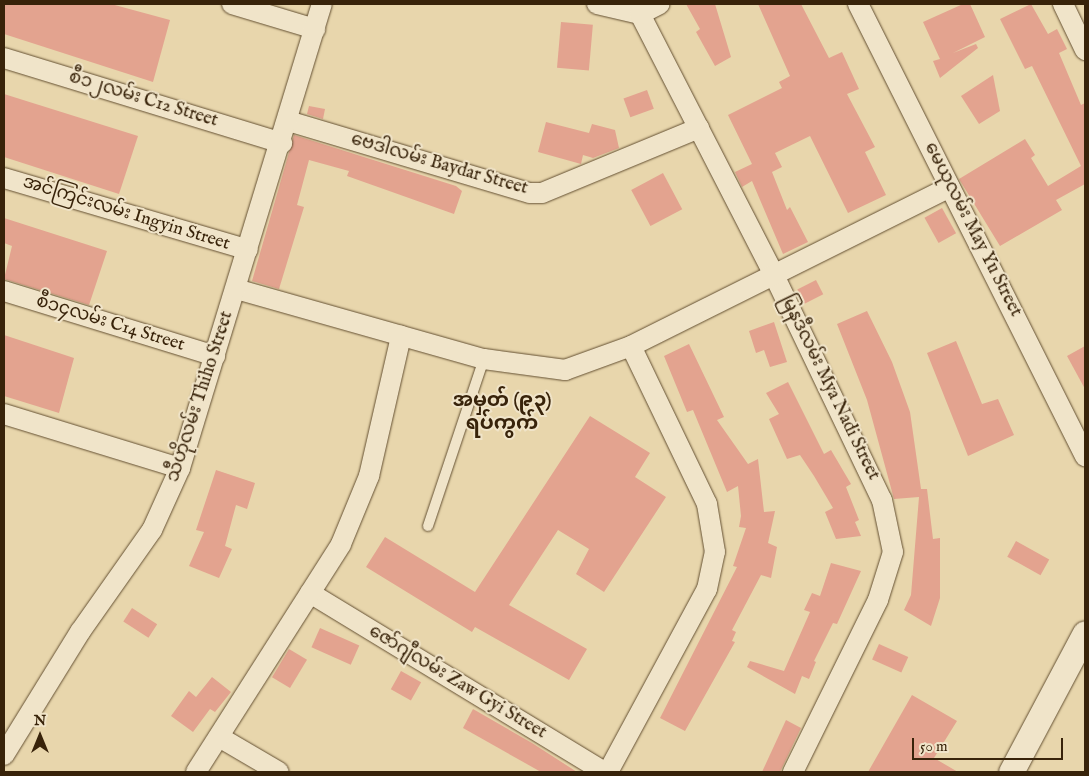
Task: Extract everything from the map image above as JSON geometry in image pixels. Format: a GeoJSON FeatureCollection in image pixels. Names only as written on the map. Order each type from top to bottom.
{"type":"FeatureCollection","features":[{"type":"Feature","properties":{"kind":"street"},"geometry":{"type":"LineString","coordinates":[[232,4],[316,29]]}},
{"type":"Feature","properties":{"kind":"street","name":"သီဟိုလမ်း Thiho Street"},"geometry":{"type":"LineString","coordinates":[[4,755],[80,632],[152,530],[180,468],[282,143],[322,4]]}},
{"type":"Feature","properties":{"kind":"street"},"geometry":{"type":"LineString","coordinates":[[597,4],[640,14],[660,4]]}},
{"type":"Feature","properties":{"kind":"street","name":"မေယုလမ်း May Yu Street"},"geometry":{"type":"LineString","coordinates":[[858,4],[1085,456]]}},
{"type":"Feature","properties":{"kind":"street"},"geometry":{"type":"LineString","coordinates":[[1063,4],[1085,50]]}},
{"type":"Feature","properties":{"kind":"street","name":"မြနဒီလမ်း Mya Nadi Street"},"geometry":{"type":"LineString","coordinates":[[640,14],[774,275],[882,500],[893,552],[878,600],[792,772]]}},
{"type":"Feature","properties":{"kind":"street","name":"စီ၁၂လမ်း C12 Street"},"geometry":{"type":"LineString","coordinates":[[4,58],[282,143]]}},
{"type":"Feature","properties":{"kind":"street","name":"ဗေဒါလမ်း Baydar Street"},"geometry":{"type":"LineString","coordinates":[[288,121],[530,193],[542,193],[699,128]]}},
{"type":"Feature","properties":{"kind":"street","name":"အင်ကြင်းလမ်း Ingyin Street"},"geometry":{"type":"LineString","coordinates":[[4,178],[248,250]]}},
{"type":"Feature","properties":{"kind":"street"},"geometry":{"type":"LineString","coordinates":[[236,289],[484,359],[565,370],[631,346],[950,187]]}},
{"type":"Feature","properties":{"kind":"street","name":"စီ၁၄လမ်း C14 Street"},"geometry":{"type":"LineString","coordinates":[[4,292],[215,356]]}},
{"type":"Feature","properties":{"kind":"street"},"geometry":{"type":"LineString","coordinates":[[196,772],[341,544],[369,476],[401,336]]}},
{"type":"Feature","properties":{"kind":"street"},"geometry":{"type":"LineString","coordinates":[[608,772],[707,589],[715,552],[707,504],[631,346]]}},
{"type":"Feature","properties":{"kind":"street"},"geometry":{"type":"LineString","coordinates":[[4,414],[180,468]]}},
{"type":"Feature","properties":{"kind":"street","name":"ဇော်ဂျီလမ်း Zaw Gyi Street"},"geometry":{"type":"LineString","coordinates":[[310,593],[604,772]]}},
{"type":"Feature","properties":{"kind":"street"},"geometry":{"type":"LineString","coordinates":[[1011,772],[1085,633]]}},
{"type":"Feature","properties":{"kind":"street"},"geometry":{"type":"LineString","coordinates":[[219,737],[279,772]]}},
{"type":"Feature","properties":{"kind":"lane"},"geometry":{"type":"LineString","coordinates":[[428,526],[484,359]]}},
{"type":"Feature","properties":{"kind":"building"},"geometry":{"type":"Polygon","coordinates":[[[4,4],[111,4],[170,20],[153,82],[4,34],[4,4]]]}},
{"type":"Feature","properties":{"kind":"building"},"geometry":{"type":"Polygon","coordinates":[[[686,4],[715,4],[731,57],[715,66],[696,32],[700,29],[686,4]]]}},
{"type":"Feature","properties":{"kind":"building"},"geometry":{"type":"Polygon","coordinates":[[[758,4],[801,4],[829,58],[842,52],[859,89],[847,94],[875,147],[865,152],[886,195],[848,213],[810,136],[775,153],[782,167],[772,172],[787,210],[790,207],[808,242],[783,254],[752,181],[742,187],[735,172],[752,164],[728,115],[782,88],[779,82],[790,76],[758,4]]]}},
{"type":"Feature","properties":{"kind":"building"},"geometry":{"type":"Polygon","coordinates":[[[963,4],[970,4],[985,37],[953,53],[976,44],[978,48],[940,78],[933,61],[940,59],[923,22],[963,4]]]}},
{"type":"Feature","properties":{"kind":"building"},"geometry":{"type":"Polygon","coordinates":[[[1031,4],[1048,34],[1057,29],[1067,49],[1059,53],[1081,105],[1085,103],[1085,184],[1056,200],[1062,210],[1000,246],[959,179],[1025,139],[1035,155],[1031,158],[1048,186],[1081,166],[1032,66],[1025,69],[1000,19],[1031,4]]]}},
{"type":"Feature","properties":{"kind":"building"},"geometry":{"type":"Polygon","coordinates":[[[561,22],[593,25],[589,71],[557,68],[561,22]]]}},
{"type":"Feature","properties":{"kind":"building"},"geometry":{"type":"Polygon","coordinates":[[[993,75],[1000,111],[979,124],[961,96],[993,75]]]}},
{"type":"Feature","properties":{"kind":"building"},"geometry":{"type":"Polygon","coordinates":[[[647,90],[654,109],[630,117],[624,99],[647,90]]]}},
{"type":"Feature","properties":{"kind":"building"},"geometry":{"type":"Polygon","coordinates":[[[4,94],[138,136],[119,194],[4,157],[4,94]]]}},
{"type":"Feature","properties":{"kind":"building"},"geometry":{"type":"Polygon","coordinates":[[[309,106],[325,109],[323,119],[307,114],[309,106]]]}},
{"type":"Feature","properties":{"kind":"building"},"geometry":{"type":"Polygon","coordinates":[[[546,122],[589,133],[592,124],[615,130],[619,148],[593,158],[583,155],[581,164],[538,152],[546,122]]]}},
{"type":"Feature","properties":{"kind":"building"},"geometry":{"type":"Polygon","coordinates":[[[294,135],[456,186],[462,191],[454,214],[347,176],[349,171],[309,160],[297,205],[304,207],[279,289],[252,281],[294,135]]]}},
{"type":"Feature","properties":{"kind":"building"},"geometry":{"type":"Polygon","coordinates":[[[663,173],[682,209],[650,226],[631,190],[663,173]]]}},
{"type":"Feature","properties":{"kind":"building"},"geometry":{"type":"Polygon","coordinates":[[[942,208],[956,233],[939,243],[925,218],[942,208]]]}},
{"type":"Feature","properties":{"kind":"building"},"geometry":{"type":"Polygon","coordinates":[[[4,218],[107,251],[89,305],[4,279],[12,246],[4,243],[4,218]]]}},
{"type":"Feature","properties":{"kind":"building"},"geometry":{"type":"Polygon","coordinates":[[[816,280],[823,294],[805,304],[797,290],[816,280]]]}},
{"type":"Feature","properties":{"kind":"building"},"geometry":{"type":"Polygon","coordinates":[[[867,311],[892,362],[910,412],[921,489],[927,489],[933,539],[940,538],[940,598],[931,626],[904,610],[911,595],[919,497],[894,499],[867,400],[837,324],[867,311]]]}},
{"type":"Feature","properties":{"kind":"building"},"geometry":{"type":"Polygon","coordinates":[[[774,322],[787,362],[770,367],[764,350],[756,353],[749,331],[774,322]]]}},
{"type":"Feature","properties":{"kind":"building"},"geometry":{"type":"Polygon","coordinates":[[[4,335],[74,358],[59,413],[4,396],[4,335]]]}},
{"type":"Feature","properties":{"kind":"building"},"geometry":{"type":"Polygon","coordinates":[[[956,341],[982,404],[998,399],[1014,435],[968,456],[927,353],[956,341]]]}},
{"type":"Feature","properties":{"kind":"building"},"geometry":{"type":"Polygon","coordinates":[[[689,344],[724,417],[717,420],[748,464],[758,459],[764,512],[775,511],[768,543],[777,547],[771,578],[761,575],[732,630],[736,632],[732,641],[735,642],[685,731],[660,718],[737,567],[733,566],[746,528],[739,527],[741,516],[738,486],[727,492],[693,410],[687,412],[664,356],[689,344]]]}},
{"type":"Feature","properties":{"kind":"building"},"geometry":{"type":"Polygon","coordinates":[[[1085,346],[1085,389],[1067,356],[1085,346]]]}},
{"type":"Feature","properties":{"kind":"building"},"geometry":{"type":"Polygon","coordinates":[[[788,382],[824,454],[831,450],[851,484],[846,487],[859,520],[855,522],[861,536],[836,539],[825,512],[833,508],[814,476],[800,455],[787,459],[769,419],[779,414],[766,393],[788,382]]]}},
{"type":"Feature","properties":{"kind":"building"},"geometry":{"type":"Polygon","coordinates":[[[590,416],[650,453],[635,477],[666,497],[604,592],[576,574],[589,549],[558,530],[509,605],[587,649],[569,680],[475,627],[472,632],[366,567],[385,537],[475,592],[590,416]]]}},
{"type":"Feature","properties":{"kind":"building"},"geometry":{"type":"Polygon","coordinates":[[[216,470],[255,483],[247,509],[236,505],[225,546],[232,549],[219,578],[189,566],[204,532],[196,530],[216,470]]]}},
{"type":"Feature","properties":{"kind":"building"},"geometry":{"type":"Polygon","coordinates":[[[1016,541],[1049,559],[1041,575],[1007,557],[1016,541]]]}},
{"type":"Feature","properties":{"kind":"building"},"geometry":{"type":"Polygon","coordinates":[[[831,563],[861,571],[837,624],[833,623],[814,661],[816,662],[809,679],[802,676],[795,694],[747,667],[750,661],[784,671],[810,612],[804,610],[812,593],[820,596],[831,563]]]}},
{"type":"Feature","properties":{"kind":"building"},"geometry":{"type":"Polygon","coordinates":[[[132,608],[157,624],[148,638],[123,621],[132,608]]]}},
{"type":"Feature","properties":{"kind":"building"},"geometry":{"type":"Polygon","coordinates":[[[320,628],[359,645],[351,665],[311,647],[320,628]]]}},
{"type":"Feature","properties":{"kind":"building"},"geometry":{"type":"Polygon","coordinates":[[[879,644],[908,657],[901,673],[872,660],[879,644]]]}},
{"type":"Feature","properties":{"kind":"building"},"geometry":{"type":"Polygon","coordinates":[[[289,649],[307,660],[290,688],[272,677],[289,649]]]}},
{"type":"Feature","properties":{"kind":"building"},"geometry":{"type":"Polygon","coordinates":[[[401,671],[421,682],[411,701],[391,689],[401,671]]]}},
{"type":"Feature","properties":{"kind":"building"},"geometry":{"type":"Polygon","coordinates":[[[212,677],[231,692],[215,712],[210,709],[193,732],[171,716],[189,691],[196,697],[212,677]]]}},
{"type":"Feature","properties":{"kind":"building"},"geometry":{"type":"Polygon","coordinates":[[[912,695],[957,721],[934,758],[958,772],[868,772],[912,695]]]}},
{"type":"Feature","properties":{"kind":"building"},"geometry":{"type":"Polygon","coordinates":[[[473,709],[577,772],[541,772],[463,728],[473,709]]]}},
{"type":"Feature","properties":{"kind":"building"},"geometry":{"type":"Polygon","coordinates":[[[786,720],[801,728],[780,772],[762,772],[786,720]]]}},
{"type":"Feature","properties":{"kind":"district","name":"အမှတ် (၉၃) ရပ်ကွက်"},"geometry":{"type":"Point","coordinates":[502,412]}}]}
